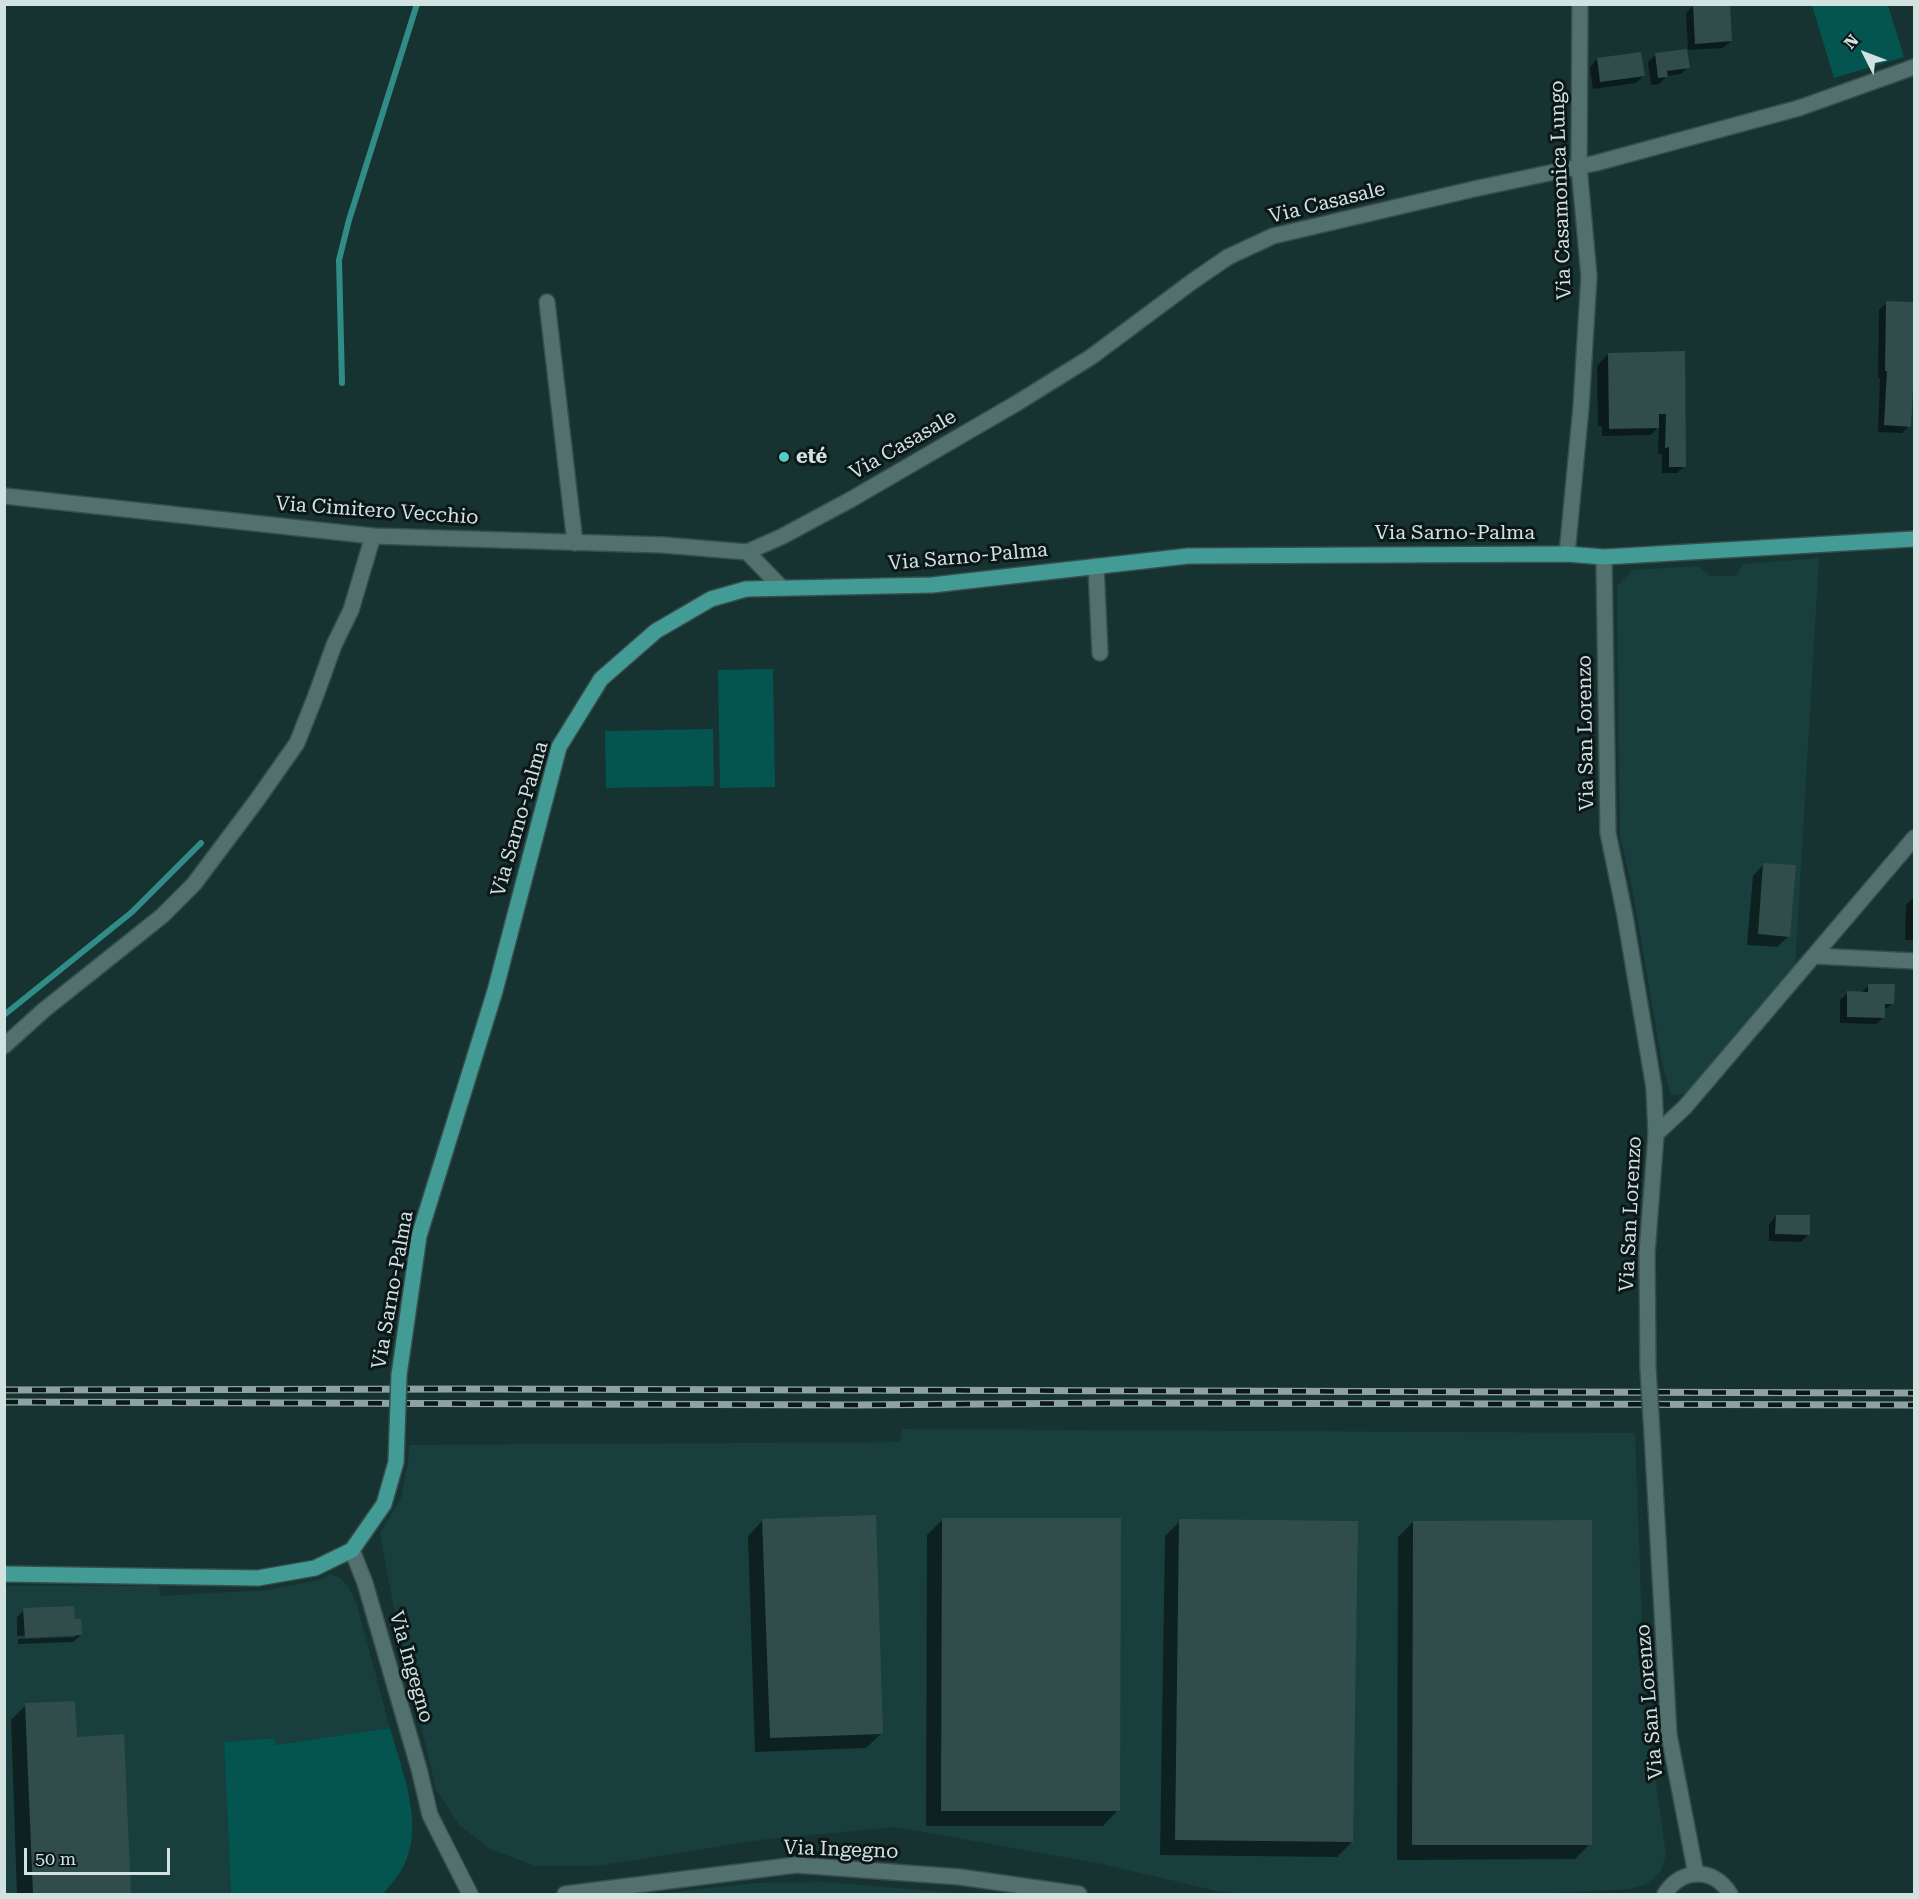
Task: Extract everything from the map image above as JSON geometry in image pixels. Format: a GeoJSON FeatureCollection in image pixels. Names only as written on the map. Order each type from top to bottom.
{"type":"FeatureCollection","features":[{"type":"Feature","properties":{"kind":"main road","name":"Via Sarno-Palma"},"geometry":{"type":"LineString","coordinates":[[4,1574],[258,1578],[315,1568],[352,1550],[384,1504],[396,1462],[399,1375],[419,1236],[495,991],[559,747],[601,679],[656,631],[711,599],[746,589],[932,585],[1188,556],[1567,554],[1604,556],[1914,538]]}},
{"type":"Feature","properties":{"kind":"street","name":"Via Casamonica Lungo"},"geometry":{"type":"LineString","coordinates":[[1567,554],[1581,407],[1588,276],[1579,167],[1580,4]]}},
{"type":"Feature","properties":{"kind":"street","name":"Via Casasale"},"geometry":{"type":"LineString","coordinates":[[747,552],[781,537],[850,500],[1017,404],[1091,357],[1228,257],[1273,236],[1579,167],[1799,108],[1914,67]]}},
{"type":"Feature","properties":{"kind":"street"},"geometry":{"type":"LineString","coordinates":[[547,302],[574,543]]}},
{"type":"Feature","properties":{"kind":"street","name":"Via Cimitero Vecchio"},"geometry":{"type":"LineString","coordinates":[[4,496],[373,536],[663,545],[747,552]]}},
{"type":"Feature","properties":{"kind":"street"},"geometry":{"type":"LineString","coordinates":[[4,1046],[44,1010],[162,916],[194,884],[257,800],[297,743],[334,645],[351,610],[373,536]]}},
{"type":"Feature","properties":{"kind":"street"},"geometry":{"type":"LineString","coordinates":[[747,552],[782,588]]}},
{"type":"Feature","properties":{"kind":"street","name":"Via San Lorenzo"},"geometry":{"type":"LineString","coordinates":[[1604,556],[1608,833],[1625,916],[1654,1088],[1656,1134],[1647,1253],[1648,1368],[1670,1735],[1696,1874]]}},
{"type":"Feature","properties":{"kind":"street"},"geometry":{"type":"LineString","coordinates":[[1096,566],[1100,653]]}},
{"type":"Feature","properties":{"kind":"street"},"geometry":{"type":"LineString","coordinates":[[1656,1134],[1686,1107],[1914,838]]}},
{"type":"Feature","properties":{"kind":"street"},"geometry":{"type":"LineString","coordinates":[[1815,956],[1914,961]]}},
{"type":"Feature","properties":{"kind":"street","name":"Via Ingegno"},"geometry":{"type":"LineString","coordinates":[[352,1550],[372,1605],[430,1815],[470,1894]]}},
{"type":"Feature","properties":{"kind":"street","name":"Via Ingegno"},"geometry":{"type":"LineString","coordinates":[[565,1894],[796,1865],[960,1877],[1079,1894]]}},
{"type":"Feature","properties":{"kind":"street"},"geometry":{"type":"LineString","coordinates":[[1665,1894],[1677,1881],[1696,1874],[1707,1875],[1717,1880],[1730,1894]]}},
{"type":"Feature","properties":{"kind":"shaded area"},"geometry":{"type":"Polygon","coordinates":[[[1812,5],[1888,5],[1904,57],[1834,78],[1812,5]]]}},
{"type":"Feature","properties":{"kind":"shaded area"},"geometry":{"type":"Polygon","coordinates":[[[1819,558],[1795,967],[1695,1084],[1684,1094],[1671,1095],[1662,1062],[1632,887],[1620,835],[1617,586],[1633,570],[1698,566],[1710,576],[1736,576],[1743,564],[1819,558]]]}},
{"type":"Feature","properties":{"kind":"shaded area"},"geometry":{"type":"Polygon","coordinates":[[[773,669],[775,787],[720,788],[718,670],[773,669]]]}},
{"type":"Feature","properties":{"kind":"shaded area"},"geometry":{"type":"Polygon","coordinates":[[[713,729],[714,786],[606,788],[605,731],[713,729]]]}},
{"type":"Feature","properties":{"kind":"shaded area"},"geometry":{"type":"Polygon","coordinates":[[[902,1429],[1635,1433],[1645,1707],[1666,1855],[1661,1871],[1647,1884],[1630,1889],[1538,1894],[1246,1894],[1217,1891],[1102,1864],[896,1827],[760,1840],[596,1866],[536,1866],[492,1850],[459,1825],[436,1789],[393,1604],[380,1533],[401,1498],[409,1445],[900,1442],[902,1429]]]}},
{"type":"Feature","properties":{"kind":"shaded area"},"geometry":{"type":"Polygon","coordinates":[[[330,1574],[340,1578],[348,1586],[356,1602],[390,1728],[274,1745],[274,1738],[224,1742],[231,1894],[5,1894],[4,1586],[159,1586],[160,1596],[267,1590],[320,1580],[330,1574]]]}},
{"type":"Feature","properties":{"kind":"shaded area"},"geometry":{"type":"Polygon","coordinates":[[[390,1728],[410,1800],[412,1837],[401,1871],[384,1893],[231,1894],[224,1742],[274,1738],[275,1745],[390,1728]]]}},
{"type":"Feature","properties":{"kind":"shaded area"},"geometry":{"type":"Polygon","coordinates":[[[824,1882],[970,1894],[655,1894],[756,1883],[824,1882]]]}},
{"type":"Feature","properties":{"kind":"building"},"geometry":{"type":"Polygon","coordinates":[[[1693,4],[1730,4],[1732,41],[1695,44],[1693,4]]]}},
{"type":"Feature","properties":{"kind":"building"},"geometry":{"type":"Polygon","coordinates":[[[1687,49],[1690,68],[1667,71],[1668,77],[1658,78],[1655,53],[1687,49]]]}},
{"type":"Feature","properties":{"kind":"building"},"geometry":{"type":"Polygon","coordinates":[[[1641,52],[1645,76],[1600,82],[1597,58],[1641,52]]]}},
{"type":"Feature","properties":{"kind":"building"},"geometry":{"type":"Polygon","coordinates":[[[1886,301],[1914,302],[1911,427],[1884,425],[1887,371],[1885,371],[1886,301]]]}},
{"type":"Feature","properties":{"kind":"building"},"geometry":{"type":"Polygon","coordinates":[[[1685,351],[1686,467],[1669,467],[1669,447],[1665,448],[1666,414],[1659,414],[1659,428],[1609,429],[1608,353],[1685,351]]]}},
{"type":"Feature","properties":{"kind":"building"},"geometry":{"type":"Polygon","coordinates":[[[1763,863],[1796,865],[1790,937],[1758,934],[1763,863]]]}},
{"type":"Feature","properties":{"kind":"building"},"geometry":{"type":"Polygon","coordinates":[[[1868,984],[1895,984],[1894,1004],[1885,1004],[1885,1018],[1847,1017],[1847,991],[1868,992],[1868,984]]]}},
{"type":"Feature","properties":{"kind":"building"},"geometry":{"type":"Polygon","coordinates":[[[1776,1215],[1810,1215],[1810,1235],[1775,1234],[1776,1215]]]}},
{"type":"Feature","properties":{"kind":"building"},"geometry":{"type":"Polygon","coordinates":[[[876,1515],[883,1734],[770,1738],[762,1519],[876,1515]]]}},
{"type":"Feature","properties":{"kind":"building"},"geometry":{"type":"Polygon","coordinates":[[[942,1518],[1121,1518],[1120,1811],[941,1811],[942,1518]]]}},
{"type":"Feature","properties":{"kind":"building"},"geometry":{"type":"Polygon","coordinates":[[[1179,1519],[1358,1521],[1353,1842],[1175,1840],[1179,1519]]]}},
{"type":"Feature","properties":{"kind":"building"},"geometry":{"type":"Polygon","coordinates":[[[1592,1520],[1592,1845],[1412,1845],[1413,1521],[1592,1520]]]}},
{"type":"Feature","properties":{"kind":"building"},"geometry":{"type":"Polygon","coordinates":[[[74,1606],[75,1619],[81,1619],[82,1635],[25,1638],[23,1608],[74,1606]]]}},
{"type":"Feature","properties":{"kind":"building"},"geometry":{"type":"Polygon","coordinates":[[[75,1701],[77,1737],[124,1734],[131,1894],[33,1894],[25,1703],[75,1701]]]}},
{"type":"Feature","properties":{"kind":"waterway"},"geometry":{"type":"LineString","coordinates":[[342,383],[339,260],[349,220],[417,4]]}},
{"type":"Feature","properties":{"kind":"waterway"},"geometry":{"type":"LineString","coordinates":[[4,1015],[132,912],[201,843]]}},
{"type":"Feature","properties":{"kind":"railway"},"geometry":{"type":"LineString","coordinates":[[4,1390],[1914,1393]]}},
{"type":"Feature","properties":{"kind":"railway"},"geometry":{"type":"LineString","coordinates":[[4,1402],[1914,1405]]}},
{"type":"Feature","properties":{"kind":"place","name":"eté"},"geometry":{"type":"Point","coordinates":[784,457]}}]}
